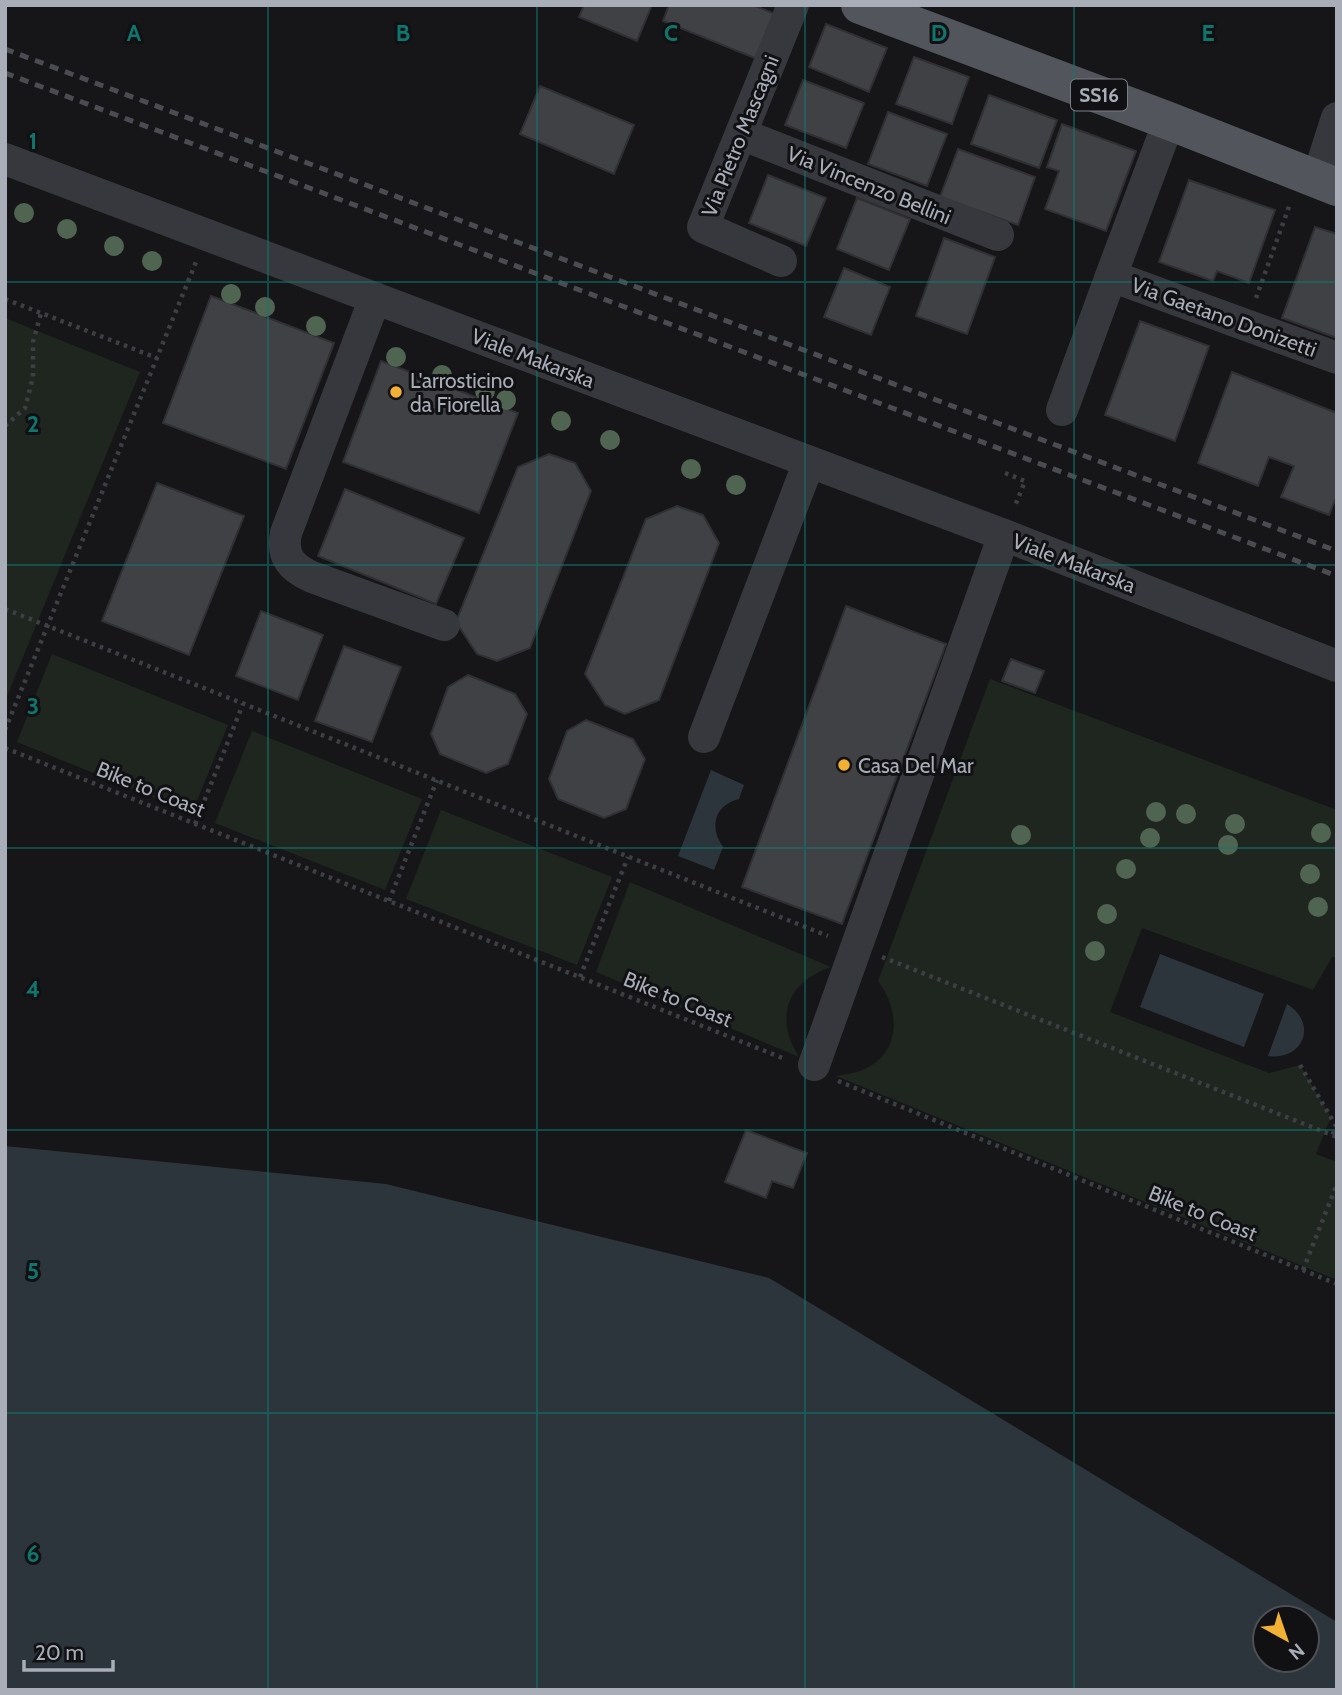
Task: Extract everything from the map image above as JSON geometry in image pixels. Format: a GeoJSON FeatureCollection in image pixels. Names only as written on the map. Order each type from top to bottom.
{"type":"FeatureCollection","features":[{"type":"Feature","properties":{"kind":"main road","name":"SS16"},"geometry":{"type":"LineString","coordinates":[[860,5],[1169,121],[1315,190]]}},
{"type":"Feature","properties":{"kind":"street","name":"Via Pietro Mascagni"},"geometry":{"type":"LineString","coordinates":[[781,261],[703,227],[793,5]]}},
{"type":"Feature","properties":{"kind":"street"},"geometry":{"type":"LineString","coordinates":[[1315,190],[1337,118]]}},
{"type":"Feature","properties":{"kind":"street","name":"Via Gaetano Donizetti"},"geometry":{"type":"LineString","coordinates":[[1062,410],[1169,121]]}},
{"type":"Feature","properties":{"kind":"street","name":"Via Vincenzo Bellini"},"geometry":{"type":"LineString","coordinates":[[741,134],[998,236]]}},
{"type":"Feature","properties":{"kind":"street","name":"Viale Makarska"},"geometry":{"type":"LineString","coordinates":[[5,159],[1004,536],[1337,666]]}},
{"type":"Feature","properties":{"kind":"street","name":"Via Gaetano Donizetti"},"geometry":{"type":"LineString","coordinates":[[1111,276],[1337,358]]}},
{"type":"Feature","properties":{"kind":"street"},"geometry":{"type":"LineString","coordinates":[[375,299],[286,533],[285,552],[292,565],[304,573],[444,625]]}},
{"type":"Feature","properties":{"kind":"street"},"geometry":{"type":"LineString","coordinates":[[704,737],[809,462]]}},
{"type":"Feature","properties":{"kind":"street"},"geometry":{"type":"LineString","coordinates":[[813,1069],[1004,536]]}},
{"type":"Feature","properties":{"kind":"path"},"geometry":{"type":"LineString","coordinates":[[1257,295],[1315,190]]}},
{"type":"Feature","properties":{"kind":"path"},"geometry":{"type":"LineString","coordinates":[[5,730],[207,236]]}},
{"type":"Feature","properties":{"kind":"path"},"geometry":{"type":"LineString","coordinates":[[5,299],[157,358]]}},
{"type":"Feature","properties":{"kind":"path"},"geometry":{"type":"LineString","coordinates":[[5,426],[25,408],[33,377],[33,342],[41,313]]}},
{"type":"Feature","properties":{"kind":"path"},"geometry":{"type":"LineString","coordinates":[[1005,473],[1025,481]]}},
{"type":"Feature","properties":{"kind":"path"},"geometry":{"type":"LineString","coordinates":[[5,609],[1335,1136],[1336,1126],[1300,1065]]}},
{"type":"Feature","properties":{"kind":"path"},"geometry":{"type":"LineString","coordinates":[[195,824],[243,704]]}},
{"type":"Feature","properties":{"kind":"path","name":"Bike to Coast"},"geometry":{"type":"LineString","coordinates":[[5,748],[813,1069],[1337,1284]]}},
{"type":"Feature","properties":{"kind":"path"},"geometry":{"type":"LineString","coordinates":[[389,901],[437,780]]}},
{"type":"Feature","properties":{"kind":"path"},"geometry":{"type":"LineString","coordinates":[[580,977],[628,857]]}},
{"type":"Feature","properties":{"kind":"path"},"geometry":{"type":"LineString","coordinates":[[1303,1270],[1337,1184]]}},
{"type":"Feature","properties":{"kind":"shaded area"},"geometry":{"type":"Polygon","coordinates":[[[5,318],[140,372],[5,701],[5,318]]]}},
{"type":"Feature","properties":{"kind":"shaded area"},"geometry":{"type":"Polygon","coordinates":[[[52,654],[228,725],[192,813],[17,742],[52,654]]]}},
{"type":"Feature","properties":{"kind":"shaded area"},"geometry":{"type":"Polygon","coordinates":[[[990,679],[1337,810],[1337,958],[1332,957],[1313,990],[1142,928],[1110,1012],[1269,1073],[1300,1065],[1331,1117],[1316,1154],[1337,1162],[1337,1280],[836,1076],[863,1070],[876,1062],[891,1042],[893,1017],[885,992],[878,981],[990,679]]]}},
{"type":"Feature","properties":{"kind":"shaded area"},"geometry":{"type":"Polygon","coordinates":[[[252,731],[422,799],[385,890],[215,823],[252,731]]]}},
{"type":"Feature","properties":{"kind":"shaded area"},"geometry":{"type":"Polygon","coordinates":[[[711,770],[744,785],[739,799],[724,806],[716,818],[716,832],[723,847],[714,870],[678,856],[711,770]]]}},
{"type":"Feature","properties":{"kind":"shaded area"},"geometry":{"type":"Polygon","coordinates":[[[441,810],[612,877],[577,965],[406,899],[441,810]]]}},
{"type":"Feature","properties":{"kind":"shaded area"},"geometry":{"type":"Polygon","coordinates":[[[630,882],[831,967],[804,982],[789,1003],[787,1028],[799,1057],[596,972],[630,882]]]}},
{"type":"Feature","properties":{"kind":"shaded area"},"geometry":{"type":"Polygon","coordinates":[[[1160,954],[1264,994],[1244,1047],[1140,1007],[1160,954]]]}},
{"type":"Feature","properties":{"kind":"shaded area"},"geometry":{"type":"Polygon","coordinates":[[[1287,1004],[1297,1012],[1302,1021],[1303,1039],[1291,1053],[1268,1056],[1287,1004]]]}},
{"type":"Feature","properties":{"kind":"shaded area"},"geometry":{"type":"Polygon","coordinates":[[[5,1146],[386,1184],[769,1278],[1307,1604],[1251,1604],[1251,1674],[1321,1674],[1321,1612],[1337,1622],[1337,1690],[5,1690],[5,1146]]]}},
{"type":"Feature","properties":{"kind":"building"},"geometry":{"type":"Polygon","coordinates":[[[584,5],[652,5],[637,41],[579,17],[584,5]]]}},
{"type":"Feature","properties":{"kind":"building"},"geometry":{"type":"Polygon","coordinates":[[[669,5],[753,5],[780,16],[762,61],[663,21],[669,5]]]}},
{"type":"Feature","properties":{"kind":"building"},"geometry":{"type":"Polygon","coordinates":[[[826,24],[887,48],[869,92],[809,67],[826,24]]]}},
{"type":"Feature","properties":{"kind":"building"},"geometry":{"type":"Polygon","coordinates":[[[914,57],[969,77],[952,124],[896,104],[914,57]]]}},
{"type":"Feature","properties":{"kind":"building"},"geometry":{"type":"Polygon","coordinates":[[[803,80],[864,103],[846,148],[785,125],[803,80]]]}},
{"type":"Feature","properties":{"kind":"building"},"geometry":{"type":"Polygon","coordinates":[[[540,86],[634,125],[614,174],[520,134],[540,86]]]}},
{"type":"Feature","properties":{"kind":"building"},"geometry":{"type":"Polygon","coordinates":[[[989,95],[1057,120],[1039,168],[971,144],[989,95]]]}},
{"type":"Feature","properties":{"kind":"building"},"geometry":{"type":"Polygon","coordinates":[[[888,112],[947,134],[927,186],[868,164],[888,112]]]}},
{"type":"Feature","properties":{"kind":"building"},"geometry":{"type":"Polygon","coordinates":[[[1062,124],[1136,151],[1106,231],[1045,209],[1059,171],[1047,167],[1062,124]]]}},
{"type":"Feature","properties":{"kind":"building"},"geometry":{"type":"Polygon","coordinates":[[[958,149],[1035,177],[1018,225],[940,197],[958,149]]]}},
{"type":"Feature","properties":{"kind":"building"},"geometry":{"type":"Polygon","coordinates":[[[768,175],[826,198],[806,246],[749,223],[768,175]]]}},
{"type":"Feature","properties":{"kind":"building"},"geometry":{"type":"Polygon","coordinates":[[[1189,180],[1275,210],[1249,283],[1217,271],[1213,281],[1159,262],[1189,180]]]}},
{"type":"Feature","properties":{"kind":"building"},"geometry":{"type":"Polygon","coordinates":[[[857,198],[910,219],[889,270],[837,249],[857,198]]]}},
{"type":"Feature","properties":{"kind":"building"},"geometry":{"type":"Polygon","coordinates":[[[1315,227],[1337,234],[1337,338],[1282,318],[1315,227]]]}},
{"type":"Feature","properties":{"kind":"building"},"geometry":{"type":"Polygon","coordinates":[[[944,238],[995,257],[967,334],[916,316],[944,238]]]}},
{"type":"Feature","properties":{"kind":"building"},"geometry":{"type":"Polygon","coordinates":[[[844,268],[890,287],[871,335],[824,317],[844,268]]]}},
{"type":"Feature","properties":{"kind":"building"},"geometry":{"type":"Polygon","coordinates":[[[211,296],[334,343],[286,469],[163,423],[211,296]]]}},
{"type":"Feature","properties":{"kind":"building"},"geometry":{"type":"Polygon","coordinates":[[[1140,321],[1209,346],[1175,441],[1105,415],[1140,321]]]}},
{"type":"Feature","properties":{"kind":"building"},"geometry":{"type":"Polygon","coordinates":[[[381,361],[518,413],[479,513],[343,462],[381,361]]]}},
{"type":"Feature","properties":{"kind":"building"},"geometry":{"type":"Polygon","coordinates":[[[1232,372],[1337,413],[1337,495],[1329,515],[1281,497],[1294,466],[1269,457],[1258,486],[1198,463],[1232,372]]]}},
{"type":"Feature","properties":{"kind":"building"},"geometry":{"type":"Polygon","coordinates":[[[549,454],[575,463],[591,491],[530,648],[497,661],[477,654],[456,622],[518,467],[549,454]]]}},
{"type":"Feature","properties":{"kind":"building"},"geometry":{"type":"Polygon","coordinates":[[[157,483],[244,516],[189,655],[102,621],[157,483]]]}},
{"type":"Feature","properties":{"kind":"building"},"geometry":{"type":"Polygon","coordinates":[[[345,489],[464,538],[436,604],[318,556],[345,489]]]}},
{"type":"Feature","properties":{"kind":"building"},"geometry":{"type":"Polygon","coordinates":[[[677,506],[703,515],[719,543],[659,700],[625,714],[605,705],[585,674],[646,519],[677,506]]]}},
{"type":"Feature","properties":{"kind":"building","name":"Casa Del Mar"},"geometry":{"type":"Polygon","coordinates":[[[846,606],[946,644],[842,924],[742,887],[846,606]]]}},
{"type":"Feature","properties":{"kind":"building"},"geometry":{"type":"Polygon","coordinates":[[[261,611],[323,635],[298,700],[236,676],[261,611]]]}},
{"type":"Feature","properties":{"kind":"building"},"geometry":{"type":"Polygon","coordinates":[[[344,646],[401,667],[372,742],[315,721],[344,646]]]}},
{"type":"Feature","properties":{"kind":"building"},"geometry":{"type":"Polygon","coordinates":[[[1011,659],[1044,671],[1035,693],[1002,681],[1011,659]]]}},
{"type":"Feature","properties":{"kind":"building"},"geometry":{"type":"Polygon","coordinates":[[[468,675],[515,694],[527,714],[508,764],[486,773],[440,754],[431,734],[448,687],[468,675]]]}},
{"type":"Feature","properties":{"kind":"building"},"geometry":{"type":"Polygon","coordinates":[[[586,720],[633,739],[645,759],[626,809],[604,818],[558,799],[549,779],[567,731],[586,720]]]}},
{"type":"Feature","properties":{"kind":"building"},"geometry":{"type":"Polygon","coordinates":[[[746,1130],[807,1153],[793,1188],[772,1181],[766,1198],[725,1182],[746,1130]]]}},
{"type":"Feature","properties":{"kind":"railway"},"geometry":{"type":"LineString","coordinates":[[5,49],[1337,551]]}},
{"type":"Feature","properties":{"kind":"railway"},"geometry":{"type":"LineString","coordinates":[[5,73],[1337,576]]}},
{"type":"Feature","properties":{"kind":"place","name":"L'arrosticino da Fiorella"},"geometry":{"type":"Point","coordinates":[396,392]}},
{"type":"Feature","properties":{"kind":"place","name":"Casa Del Mar"},"geometry":{"type":"Point","coordinates":[844,765]}}]}
